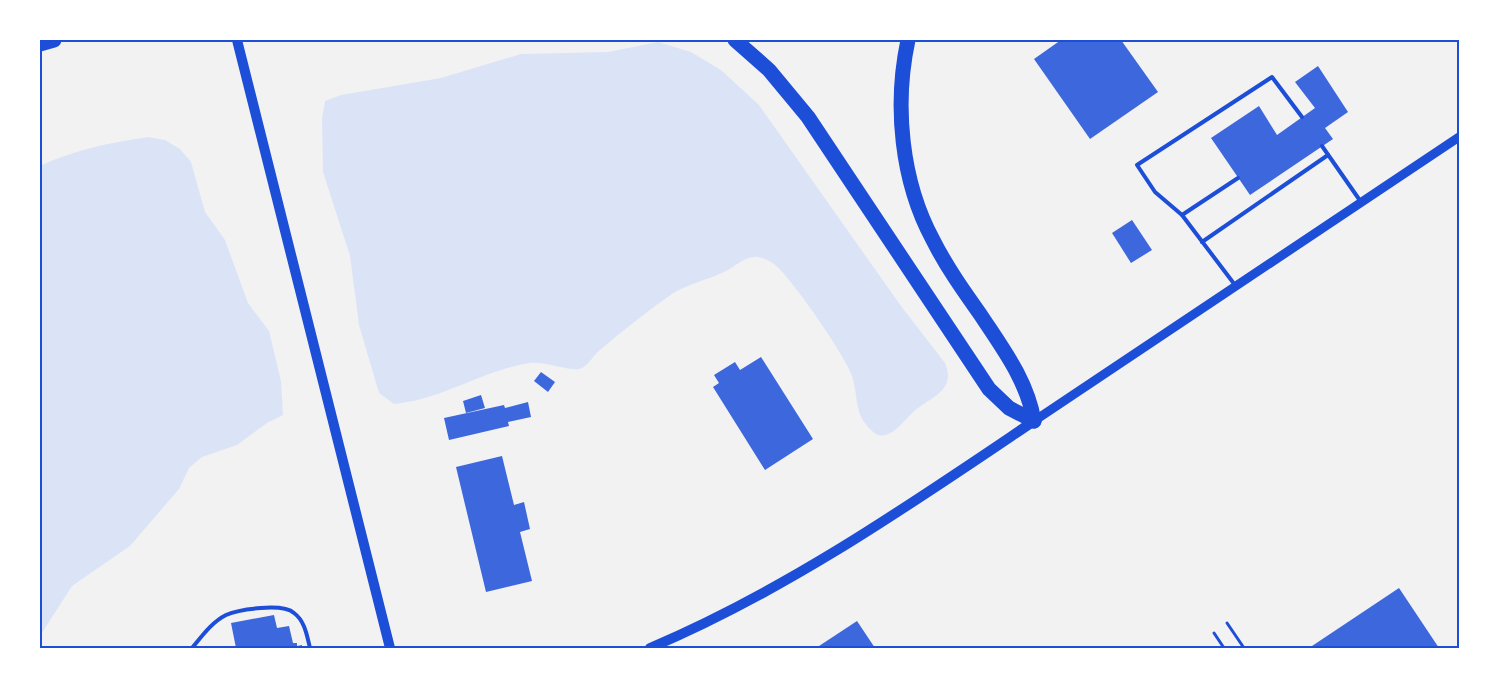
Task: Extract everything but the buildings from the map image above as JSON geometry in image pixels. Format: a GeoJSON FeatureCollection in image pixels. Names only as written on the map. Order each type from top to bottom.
{"type":"FeatureCollection","features":[{"type":"Feature","properties":{"kind":"highway"},"geometry":{"type":"LineString","coordinates":[[40,44],[54,40]]}},
{"type":"Feature","properties":{"kind":"highway"},"geometry":{"type":"LineString","coordinates":[[736,40],[769,70],[804,111],[989,389],[1009,408],[1034,421]]}},
{"type":"Feature","properties":{"kind":"highway"},"geometry":{"type":"LineString","coordinates":[[908,40],[902,84],[902,118],[909,172],[915,197],[932,239],[944,261],[1018,373],[1028,395],[1034,421]]}},
{"type":"Feature","properties":{"kind":"main road"},"geometry":{"type":"LineString","coordinates":[[238,40],[390,648]]}},
{"type":"Feature","properties":{"kind":"main road"},"geometry":{"type":"LineString","coordinates":[[650,648],[736,608],[848,544],[1034,421]]}},
{"type":"Feature","properties":{"kind":"street"},"geometry":{"type":"LineString","coordinates":[[1034,421],[1459,137]]}},
{"type":"Feature","properties":{"kind":"lane"},"geometry":{"type":"LineString","coordinates":[[1235,286],[1182,215],[1155,192],[1137,165],[1272,77],[1302,118]]}},
{"type":"Feature","properties":{"kind":"lane"},"geometry":{"type":"LineString","coordinates":[[1322,146],[1361,202]]}},
{"type":"Feature","properties":{"kind":"lane"},"geometry":{"type":"LineString","coordinates":[[1202,242],[1328,155]]}},
{"type":"Feature","properties":{"kind":"lane"},"geometry":{"type":"LineString","coordinates":[[1182,215],[1238,178]]}},
{"type":"Feature","properties":{"kind":"lane"},"geometry":{"type":"LineString","coordinates":[[192,648],[212,624],[226,615],[271,608],[289,608],[303,624],[310,648]]}},
{"type":"Feature","properties":{"kind":"path"},"geometry":{"type":"LineString","coordinates":[[1227,623],[1244,648]]}},
{"type":"Feature","properties":{"kind":"path"},"geometry":{"type":"LineString","coordinates":[[1214,633],[1224,648]]}},
{"type":"Feature","properties":{"kind":"shaded area"},"geometry":{"type":"Polygon","coordinates":[[[658,42],[691,52],[721,70],[759,105],[901,306],[945,363],[948,372],[946,386],[913,412],[891,433],[878,435],[866,424],[859,411],[852,376],[840,353],[793,284],[771,262],[758,257],[749,258],[724,272],[684,287],[672,294],[618,335],[582,368],[572,369],[530,363],[496,372],[429,397],[394,404],[379,393],[359,325],[350,256],[323,172],[322,118],[325,101],[341,95],[441,78],[521,54],[608,52],[658,42]]]}},
{"type":"Feature","properties":{"kind":"shaded area"},"geometry":{"type":"Polygon","coordinates":[[[148,137],[165,140],[180,149],[191,162],[205,212],[225,240],[248,303],[269,331],[281,381],[283,415],[267,423],[237,445],[202,457],[189,468],[179,489],[130,546],[72,586],[40,636],[40,166],[93,147],[148,137]]]}}]}
